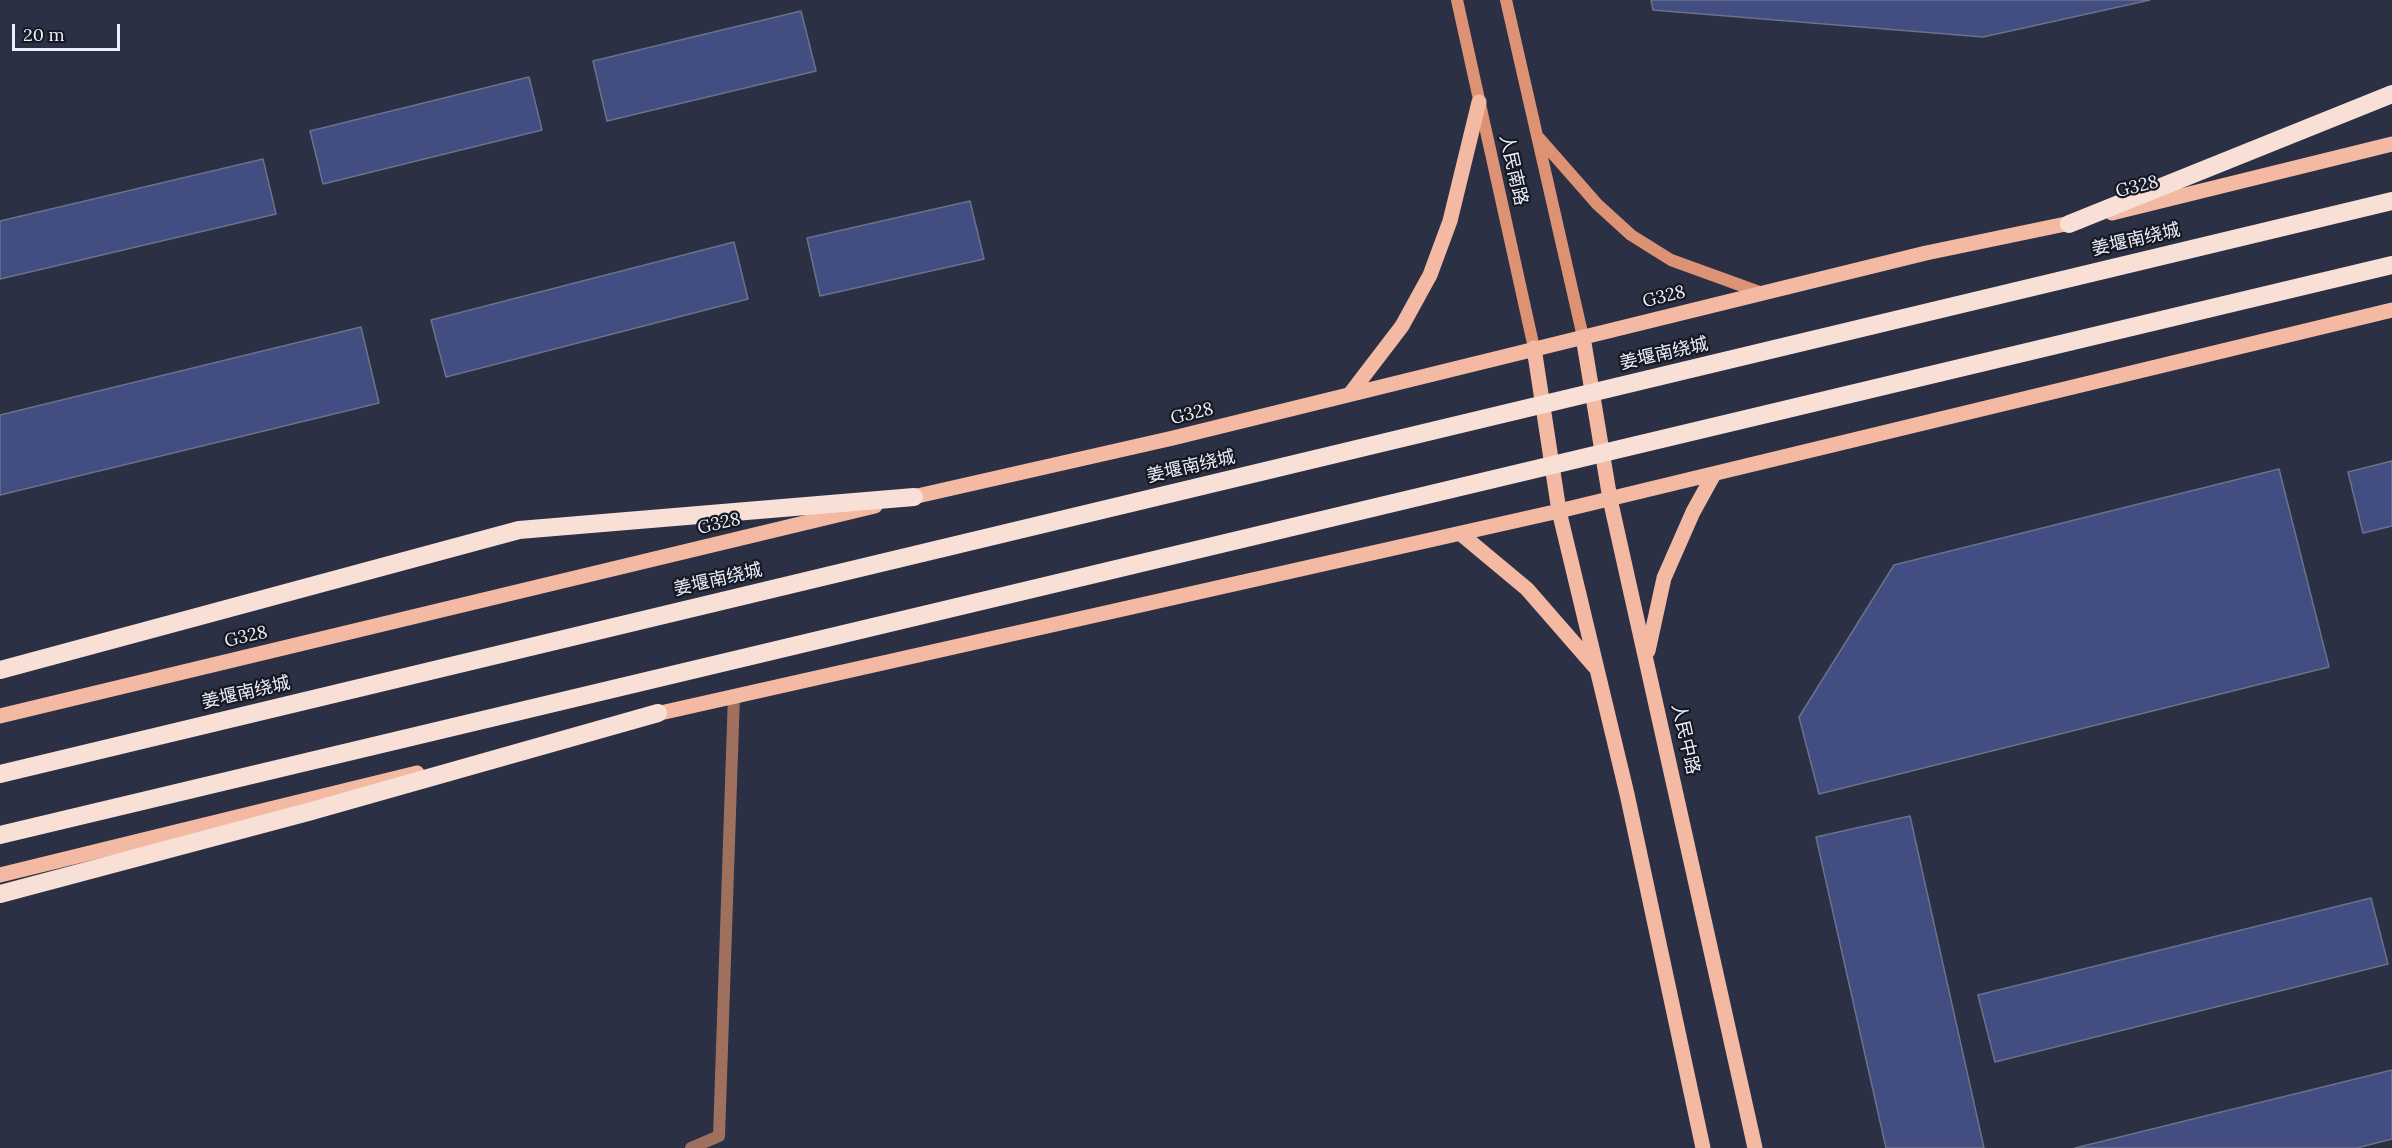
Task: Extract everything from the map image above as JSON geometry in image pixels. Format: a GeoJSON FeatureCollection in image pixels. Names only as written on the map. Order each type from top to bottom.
{"type":"FeatureCollection","features":[{"type":"Feature","properties":{"kind":"highway"},"geometry":{"type":"LineString","coordinates":[[2069,224],[2392,94]]}},
{"type":"Feature","properties":{"kind":"highway","name":"姜堰南绕城"},"geometry":{"type":"LineString","coordinates":[[0,774],[2392,201]]}},
{"type":"Feature","properties":{"kind":"highway"},"geometry":{"type":"LineString","coordinates":[[0,835],[2392,265]]}},
{"type":"Feature","properties":{"kind":"highway"},"geometry":{"type":"LineString","coordinates":[[0,670],[519,530],[914,497]]}},
{"type":"Feature","properties":{"kind":"highway"},"geometry":{"type":"LineString","coordinates":[[0,894],[308,812],[658,713]]}},
{"type":"Feature","properties":{"kind":"main road","name":"人民南路"},"geometry":{"type":"LineString","coordinates":[[1456,0],[1534,348]]}},
{"type":"Feature","properties":{"kind":"main road","name":"人民南路"},"geometry":{"type":"LineString","coordinates":[[1506,0],[1583,337]]}},
{"type":"Feature","properties":{"kind":"main road"},"geometry":{"type":"LineString","coordinates":[[1350,394],[1402,326],[1430,275],[1450,221],[1479,102]]}},
{"type":"Feature","properties":{"kind":"main road"},"geometry":{"type":"LineString","coordinates":[[1538,136],[1597,204],[1630,235],[1671,260],[1762,293]]}},
{"type":"Feature","properties":{"kind":"main road","name":"G328"},"geometry":{"type":"LineString","coordinates":[[0,716],[914,497],[1173,438],[1926,253],[2069,224],[2392,144]]}},
{"type":"Feature","properties":{"kind":"main road"},"geometry":{"type":"LineString","coordinates":[[0,875],[734,695],[1559,512],[2392,310]]}},
{"type":"Feature","properties":{"kind":"main road","name":"人民中路"},"geometry":{"type":"LineString","coordinates":[[1583,337],[1610,499],[1755,1148]]}},
{"type":"Feature","properties":{"kind":"main road"},"geometry":{"type":"LineString","coordinates":[[1534,348],[1559,512],[1628,794],[1703,1148]]}},
{"type":"Feature","properties":{"kind":"main road"},"geometry":{"type":"LineString","coordinates":[[1646,657],[1664,578],[1693,512],[1714,474]]}},
{"type":"Feature","properties":{"kind":"main road"},"geometry":{"type":"LineString","coordinates":[[1461,534],[1527,589],[1598,670]]}},
{"type":"Feature","properties":{"kind":"street"},"geometry":{"type":"LineString","coordinates":[[691,1148],[718,1136],[734,695]]}},
{"type":"Feature","properties":{"kind":"building"},"geometry":{"type":"Polygon","coordinates":[[[1651,0],[2150,0],[1983,37],[1653,10],[1651,0]]]}},
{"type":"Feature","properties":{"kind":"building"},"geometry":{"type":"Polygon","coordinates":[[[801,11],[816,71],[607,121],[593,61],[801,11]]]}},
{"type":"Feature","properties":{"kind":"building"},"geometry":{"type":"Polygon","coordinates":[[[529,77],[542,130],[323,184],[310,131],[529,77]]]}},
{"type":"Feature","properties":{"kind":"building"},"geometry":{"type":"Polygon","coordinates":[[[263,159],[276,214],[0,279],[0,221],[263,159]]]}},
{"type":"Feature","properties":{"kind":"building"},"geometry":{"type":"Polygon","coordinates":[[[970,201],[984,259],[820,296],[807,238],[970,201]]]}},
{"type":"Feature","properties":{"kind":"building"},"geometry":{"type":"Polygon","coordinates":[[[734,242],[748,299],[446,377],[431,320],[734,242]]]}},
{"type":"Feature","properties":{"kind":"building"},"geometry":{"type":"Polygon","coordinates":[[[361,327],[379,403],[0,495],[0,415],[361,327]]]}},
{"type":"Feature","properties":{"kind":"building"},"geometry":{"type":"Polygon","coordinates":[[[2392,461],[2392,526],[2363,533],[2348,472],[2392,461]]]}},
{"type":"Feature","properties":{"kind":"building"},"geometry":{"type":"Polygon","coordinates":[[[2279,469],[2329,667],[1819,794],[1799,717],[1894,565],[2279,469]]]}},
{"type":"Feature","properties":{"kind":"building"},"geometry":{"type":"Polygon","coordinates":[[[1910,816],[1984,1148],[1886,1148],[1816,837],[1910,816]]]}},
{"type":"Feature","properties":{"kind":"building"},"geometry":{"type":"Polygon","coordinates":[[[2371,898],[2388,964],[1995,1062],[1978,995],[2371,898]]]}},
{"type":"Feature","properties":{"kind":"building"},"geometry":{"type":"Polygon","coordinates":[[[2392,1070],[2392,1139],[2357,1148],[2075,1148],[2392,1070]]]}}]}
